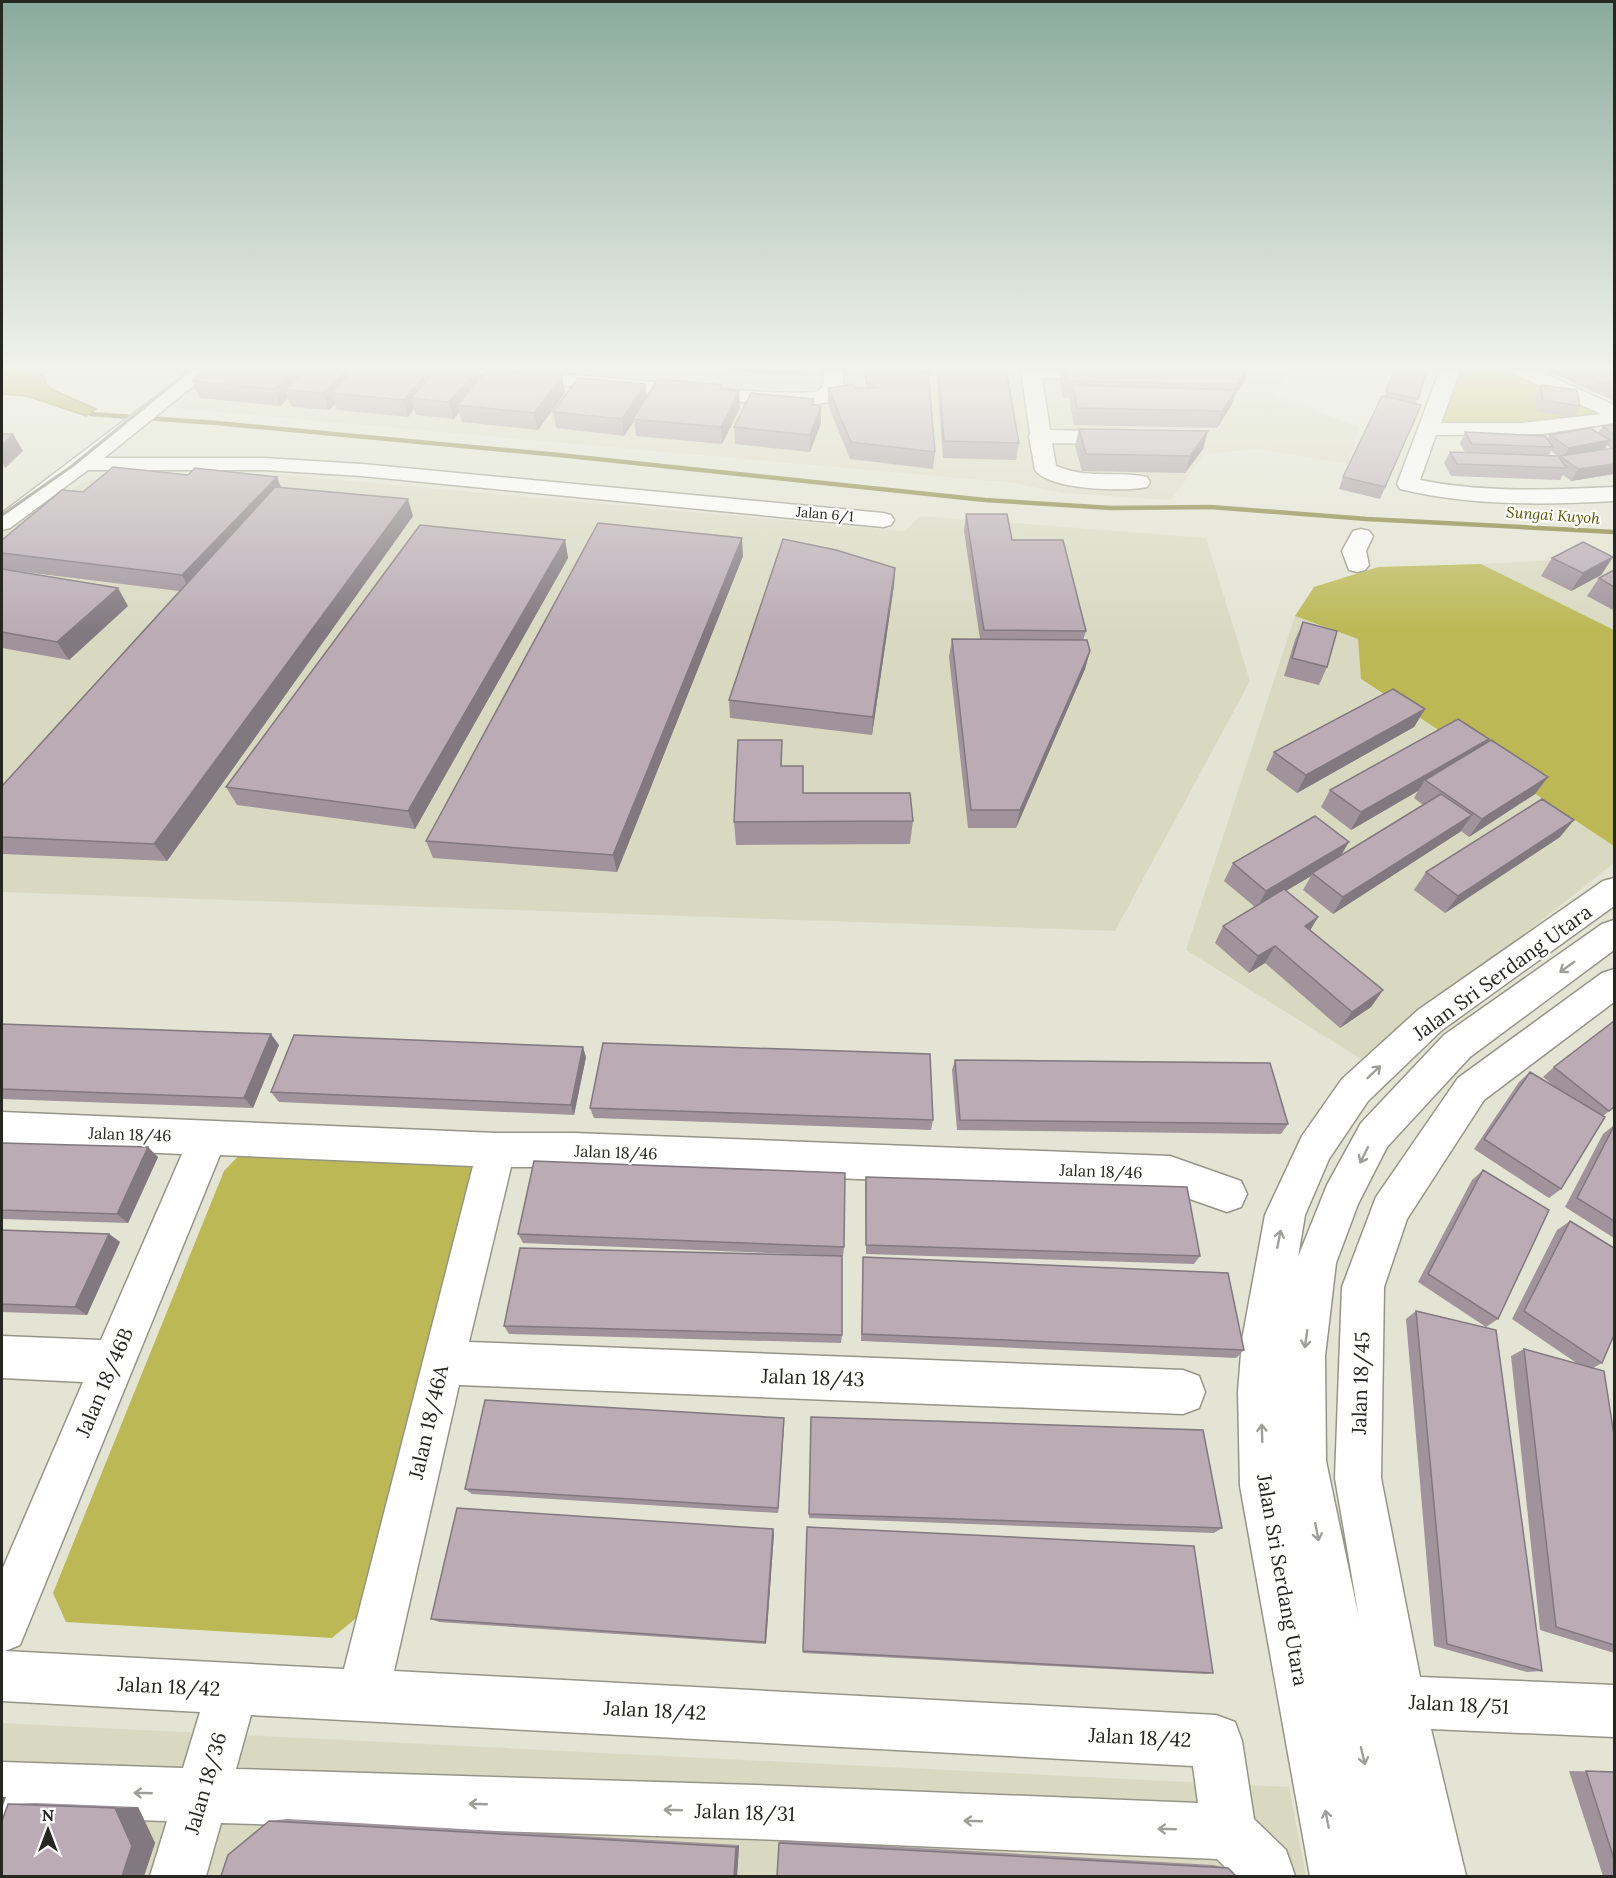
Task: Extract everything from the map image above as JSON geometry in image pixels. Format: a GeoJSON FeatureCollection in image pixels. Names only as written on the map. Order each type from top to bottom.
{"type":"FeatureCollection","features":[{"type":"Feature","properties":{"kind":"street"},"geometry":{"type":"LineString","coordinates":[[36,474],[59,458]]}},
{"type":"Feature","properties":{"kind":"street"},"geometry":{"type":"LineString","coordinates":[[2,523],[93,458]]}},
{"type":"Feature","properties":{"kind":"street"},"geometry":{"type":"LineString","coordinates":[[1043,458],[1046,470],[1056,474],[1097,484],[1139,482]]}},
{"type":"Feature","properties":{"kind":"street"},"geometry":{"type":"LineString","coordinates":[[1417,458],[1408,484],[1445,491],[1509,495],[1614,494]]}},
{"type":"Feature","properties":{"kind":"street","name":"Jalan 6/1"},"geometry":{"type":"LineString","coordinates":[[86,464],[264,464],[362,470],[883,520]]}},
{"type":"Feature","properties":{"kind":"street"},"geometry":{"type":"LineString","coordinates":[[1357,565],[1354,551],[1360,536]]}},
{"type":"Feature","properties":{"kind":"street","name":"Jalan Sri Serdang Utara"},"geometry":{"type":"LineString","coordinates":[[1338,1876],[1351,1699],[1263,1486],[1260,1392],[1263,1340],[1285,1215],[1315,1148],[1355,1090],[1430,1020],[1614,890]]}},
{"type":"Feature","properties":{"kind":"street","name":"Jalan Sri Serdang Utara"},"geometry":{"type":"LineString","coordinates":[[1391,1876],[1351,1699],[1303,1461],[1303,1356],[1316,1263],[1341,1198],[1374,1135],[1457,1046],[1614,933]]}},
{"type":"Feature","properties":{"kind":"street","name":"Jalan 18/45"},"geometry":{"type":"LineString","coordinates":[[1438,1876],[1351,1699],[1363,1287],[1390,1210],[1471,1089],[1614,983]]}},
{"type":"Feature","properties":{"kind":"street","name":"Jalan 18/46"},"geometry":{"type":"LineString","coordinates":[[2,1129],[496,1150],[574,1150],[1170,1174],[1227,1194]]}},
{"type":"Feature","properties":{"kind":"street","name":"Jalan 18/46B"},"geometry":{"type":"LineString","coordinates":[[2,1627],[208,1138]]}},
{"type":"Feature","properties":{"kind":"street","name":"Jalan 18/46A"},"geometry":{"type":"LineString","coordinates":[[363,1694],[496,1150]]}},
{"type":"Feature","properties":{"kind":"street"},"geometry":{"type":"LineString","coordinates":[[2,1357],[113,1362]]}},
{"type":"Feature","properties":{"kind":"street","name":"Jalan 18/43"},"geometry":{"type":"LineString","coordinates":[[442,1364],[1183,1392]]}},
{"type":"Feature","properties":{"kind":"street","name":"Jalan 18/42"},"geometry":{"type":"LineString","coordinates":[[2,1676],[1216,1741],[1229,1832]]}},
{"type":"Feature","properties":{"kind":"street","name":"Jalan 18/36"},"geometry":{"type":"LineString","coordinates":[[178,1876],[232,1690]]}},
{"type":"Feature","properties":{"kind":"street","name":"Jalan 18/51"},"geometry":{"type":"LineString","coordinates":[[1351,1699],[1614,1712]]}},
{"type":"Feature","properties":{"kind":"street","name":"Jalan 18/31"},"geometry":{"type":"LineString","coordinates":[[2,1789],[755,1812],[1229,1832]]}},
{"type":"Feature","properties":{"kind":"street"},"geometry":{"type":"LineString","coordinates":[[1229,1832],[1266,1870],[1268,1876]]}},
{"type":"Feature","properties":{"kind":"shaded area"},"geometry":{"type":"Polygon","coordinates":[[[730,458],[1202,458],[1171,500],[1062,493],[1014,483],[730,458]]]}},
{"type":"Feature","properties":{"kind":"shaded area"},"geometry":{"type":"Polygon","coordinates":[[[1309,458],[1350,458],[1348,464],[1309,458]]]}},
{"type":"Feature","properties":{"kind":"shaded area"},"geometry":{"type":"Polygon","coordinates":[[[110,475],[284,475],[904,531],[921,516],[1206,538],[1250,681],[1115,931],[2,892],[2,534],[82,483],[110,475]]]}},
{"type":"Feature","properties":{"kind":"shaded area"},"geometry":{"type":"Polygon","coordinates":[[[1614,557],[1614,630],[1481,564],[1614,557]]]}},
{"type":"Feature","properties":{"kind":"shaded area"},"geometry":{"type":"Polygon","coordinates":[[[1481,564],[1614,630],[1614,846],[1361,679],[1358,639],[1295,616],[1314,587],[1378,567],[1481,564]]]}},
{"type":"Feature","properties":{"kind":"shaded area"},"geometry":{"type":"Polygon","coordinates":[[[1295,616],[1358,639],[1361,680],[1614,846],[1614,863],[1363,1060],[1186,950],[1295,616]]]}},
{"type":"Feature","properties":{"kind":"shaded area"},"geometry":{"type":"Polygon","coordinates":[[[246,1148],[464,1155],[481,1170],[372,1605],[332,1638],[66,1622],[53,1593],[224,1171],[246,1148]]]}},
{"type":"Feature","properties":{"kind":"shaded area"},"geometry":{"type":"Polygon","coordinates":[[[2,1723],[1289,1787],[1306,1876],[2,1876],[2,1723]]]}},
{"type":"Feature","properties":{"kind":"building"},"geometry":{"type":"Polygon","coordinates":[[[1352,458],[1398,458],[1385,487],[1343,477],[1352,458]]]}},
{"type":"Feature","properties":{"kind":"building"},"geometry":{"type":"Polygon","coordinates":[[[1453,458],[1559,458],[1567,468],[1457,464],[1453,458]]]}},
{"type":"Feature","properties":{"kind":"building"},"geometry":{"type":"Polygon","coordinates":[[[1562,458],[1614,458],[1614,464],[1578,469],[1562,458]]]}},
{"type":"Feature","properties":{"kind":"building"},"geometry":{"type":"Polygon","coordinates":[[[113,467],[188,475],[195,468],[277,477],[182,575],[2,553],[2,540],[62,490],[83,492],[113,467]]]}},
{"type":"Feature","properties":{"kind":"building"},"geometry":{"type":"Polygon","coordinates":[[[275,487],[408,499],[154,844],[2,837],[2,786],[275,487]]]}},
{"type":"Feature","properties":{"kind":"building"},"geometry":{"type":"Polygon","coordinates":[[[966,514],[1007,514],[1012,540],[1063,540],[1086,631],[984,630],[966,514]]]}},
{"type":"Feature","properties":{"kind":"building"},"geometry":{"type":"Polygon","coordinates":[[[598,523],[742,538],[613,855],[426,841],[598,523]]]}},
{"type":"Feature","properties":{"kind":"building"},"geometry":{"type":"Polygon","coordinates":[[[420,525],[565,540],[408,811],[226,787],[420,525]]]}},
{"type":"Feature","properties":{"kind":"building"},"geometry":{"type":"Polygon","coordinates":[[[783,539],[836,550],[895,568],[873,717],[729,700],[783,539]]]}},
{"type":"Feature","properties":{"kind":"building"},"geometry":{"type":"Polygon","coordinates":[[[1583,542],[1613,557],[1583,573],[1552,558],[1583,542]]]}},
{"type":"Feature","properties":{"kind":"building"},"geometry":{"type":"Polygon","coordinates":[[[2,569],[118,588],[57,642],[2,632],[2,569]]]}},
{"type":"Feature","properties":{"kind":"building"},"geometry":{"type":"Polygon","coordinates":[[[1614,570],[1614,587],[1599,578],[1614,570]]]}},
{"type":"Feature","properties":{"kind":"building"},"geometry":{"type":"Polygon","coordinates":[[[1303,622],[1337,631],[1327,667],[1292,658],[1303,622]]]}},
{"type":"Feature","properties":{"kind":"building"},"geometry":{"type":"Polygon","coordinates":[[[952,639],[1087,640],[1090,651],[1020,810],[971,810],[952,639]]]}},
{"type":"Feature","properties":{"kind":"building"},"geometry":{"type":"Polygon","coordinates":[[[1393,689],[1425,709],[1306,775],[1274,752],[1393,689]]]}},
{"type":"Feature","properties":{"kind":"building"},"geometry":{"type":"Polygon","coordinates":[[[1458,719],[1489,739],[1361,812],[1330,790],[1458,719]]]}},
{"type":"Feature","properties":{"kind":"building"},"geometry":{"type":"Polygon","coordinates":[[[738,740],[782,740],[781,766],[803,766],[803,793],[910,793],[913,821],[734,822],[738,740]]]}},
{"type":"Feature","properties":{"kind":"building"},"geometry":{"type":"Polygon","coordinates":[[[1491,740],[1548,777],[1482,819],[1425,780],[1491,740]]]}},
{"type":"Feature","properties":{"kind":"building"},"geometry":{"type":"Polygon","coordinates":[[[1441,794],[1472,815],[1343,897],[1312,873],[1441,794]]]}},
{"type":"Feature","properties":{"kind":"building"},"geometry":{"type":"Polygon","coordinates":[[[1542,799],[1574,820],[1458,896],[1426,872],[1542,799]]]}},
{"type":"Feature","properties":{"kind":"building"},"geometry":{"type":"Polygon","coordinates":[[[1315,816],[1349,842],[1266,891],[1233,863],[1315,816]]]}},
{"type":"Feature","properties":{"kind":"building"},"geometry":{"type":"Polygon","coordinates":[[[1284,889],[1318,917],[1305,926],[1383,990],[1352,1012],[1275,946],[1258,956],[1223,926],[1284,889]]]}},
{"type":"Feature","properties":{"kind":"building"},"geometry":{"type":"Polygon","coordinates":[[[1614,1021],[1614,1107],[1609,1111],[1554,1067],[1614,1021]]]}},
{"type":"Feature","properties":{"kind":"building"},"geometry":{"type":"Polygon","coordinates":[[[2,1024],[271,1034],[244,1098],[2,1089],[2,1024]]]}},
{"type":"Feature","properties":{"kind":"building"},"geometry":{"type":"Polygon","coordinates":[[[294,1035],[583,1047],[571,1105],[271,1092],[294,1035]]]}},
{"type":"Feature","properties":{"kind":"building"},"geometry":{"type":"Polygon","coordinates":[[[603,1043],[930,1054],[933,1120],[590,1108],[603,1043]]]}},
{"type":"Feature","properties":{"kind":"building"},"geometry":{"type":"Polygon","coordinates":[[[955,1060],[1270,1063],[1288,1124],[960,1120],[955,1060]]]}},
{"type":"Feature","properties":{"kind":"building"},"geometry":{"type":"Polygon","coordinates":[[[1530,1072],[1605,1117],[1561,1189],[1484,1139],[1530,1072]]]}},
{"type":"Feature","properties":{"kind":"building"},"geometry":{"type":"Polygon","coordinates":[[[1614,1126],[1614,1221],[1577,1198],[1614,1126]]]}},
{"type":"Feature","properties":{"kind":"building"},"geometry":{"type":"Polygon","coordinates":[[[2,1143],[148,1147],[117,1214],[2,1210],[2,1143]]]}},
{"type":"Feature","properties":{"kind":"building"},"geometry":{"type":"Polygon","coordinates":[[[534,1161],[845,1173],[844,1247],[518,1234],[534,1161]]]}},
{"type":"Feature","properties":{"kind":"building"},"geometry":{"type":"Polygon","coordinates":[[[1483,1170],[1549,1210],[1498,1319],[1428,1274],[1483,1170]]]}},
{"type":"Feature","properties":{"kind":"building"},"geometry":{"type":"Polygon","coordinates":[[[866,1177],[1187,1187],[1200,1256],[866,1245],[866,1177]]]}},
{"type":"Feature","properties":{"kind":"building"},"geometry":{"type":"Polygon","coordinates":[[[1570,1221],[1614,1248],[1614,1335],[1602,1363],[1524,1311],[1570,1221]]]}},
{"type":"Feature","properties":{"kind":"building"},"geometry":{"type":"Polygon","coordinates":[[[2,1230],[109,1234],[75,1307],[2,1304],[2,1230]]]}},
{"type":"Feature","properties":{"kind":"building"},"geometry":{"type":"Polygon","coordinates":[[[520,1248],[842,1256],[842,1335],[504,1326],[520,1248]]]}},
{"type":"Feature","properties":{"kind":"building"},"geometry":{"type":"Polygon","coordinates":[[[863,1257],[1228,1273],[1244,1350],[862,1334],[863,1257]]]}},
{"type":"Feature","properties":{"kind":"building"},"geometry":{"type":"Polygon","coordinates":[[[1416,1311],[1496,1330],[1542,1671],[1447,1644],[1416,1311]]]}},
{"type":"Feature","properties":{"kind":"building"},"geometry":{"type":"Polygon","coordinates":[[[1524,1349],[1604,1371],[1614,1435],[1614,1645],[1556,1627],[1524,1349]]]}},
{"type":"Feature","properties":{"kind":"building"},"geometry":{"type":"Polygon","coordinates":[[[485,1400],[784,1418],[778,1508],[465,1489],[485,1400]]]}},
{"type":"Feature","properties":{"kind":"building"},"geometry":{"type":"Polygon","coordinates":[[[811,1417],[1203,1430],[1222,1528],[809,1514],[811,1417]]]}},
{"type":"Feature","properties":{"kind":"building"},"geometry":{"type":"Polygon","coordinates":[[[457,1508],[773,1529],[765,1642],[431,1619],[457,1508]]]}},
{"type":"Feature","properties":{"kind":"building"},"geometry":{"type":"Polygon","coordinates":[[[807,1527],[1194,1546],[1213,1673],[803,1651],[807,1527]]]}},
{"type":"Feature","properties":{"kind":"building"},"geometry":{"type":"Polygon","coordinates":[[[1586,1771],[1614,1772],[1614,1859],[1586,1771]]]}},
{"type":"Feature","properties":{"kind":"building"},"geometry":{"type":"Polygon","coordinates":[[[8,1804],[115,1808],[132,1846],[122,1876],[2,1876],[2,1821],[8,1804]]]}},
{"type":"Feature","properties":{"kind":"building"},"geometry":{"type":"Polygon","coordinates":[[[269,1821],[736,1847],[734,1876],[221,1876],[228,1855],[269,1821]]]}},
{"type":"Feature","properties":{"kind":"building"},"geometry":{"type":"Polygon","coordinates":[[[779,1843],[1228,1868],[1236,1876],[777,1876],[779,1843]]]}},
{"type":"Feature","properties":{"kind":"waterway","name":"Sungai Kuyoh"},"geometry":{"type":"LineString","coordinates":[[584,458],[985,500],[1111,508],[1210,507],[1367,519],[1614,532]]}},
{"type":"Feature","properties":{"kind":"railway"},"geometry":{"type":"LineString","coordinates":[[2,515],[82,458]]}}]}
